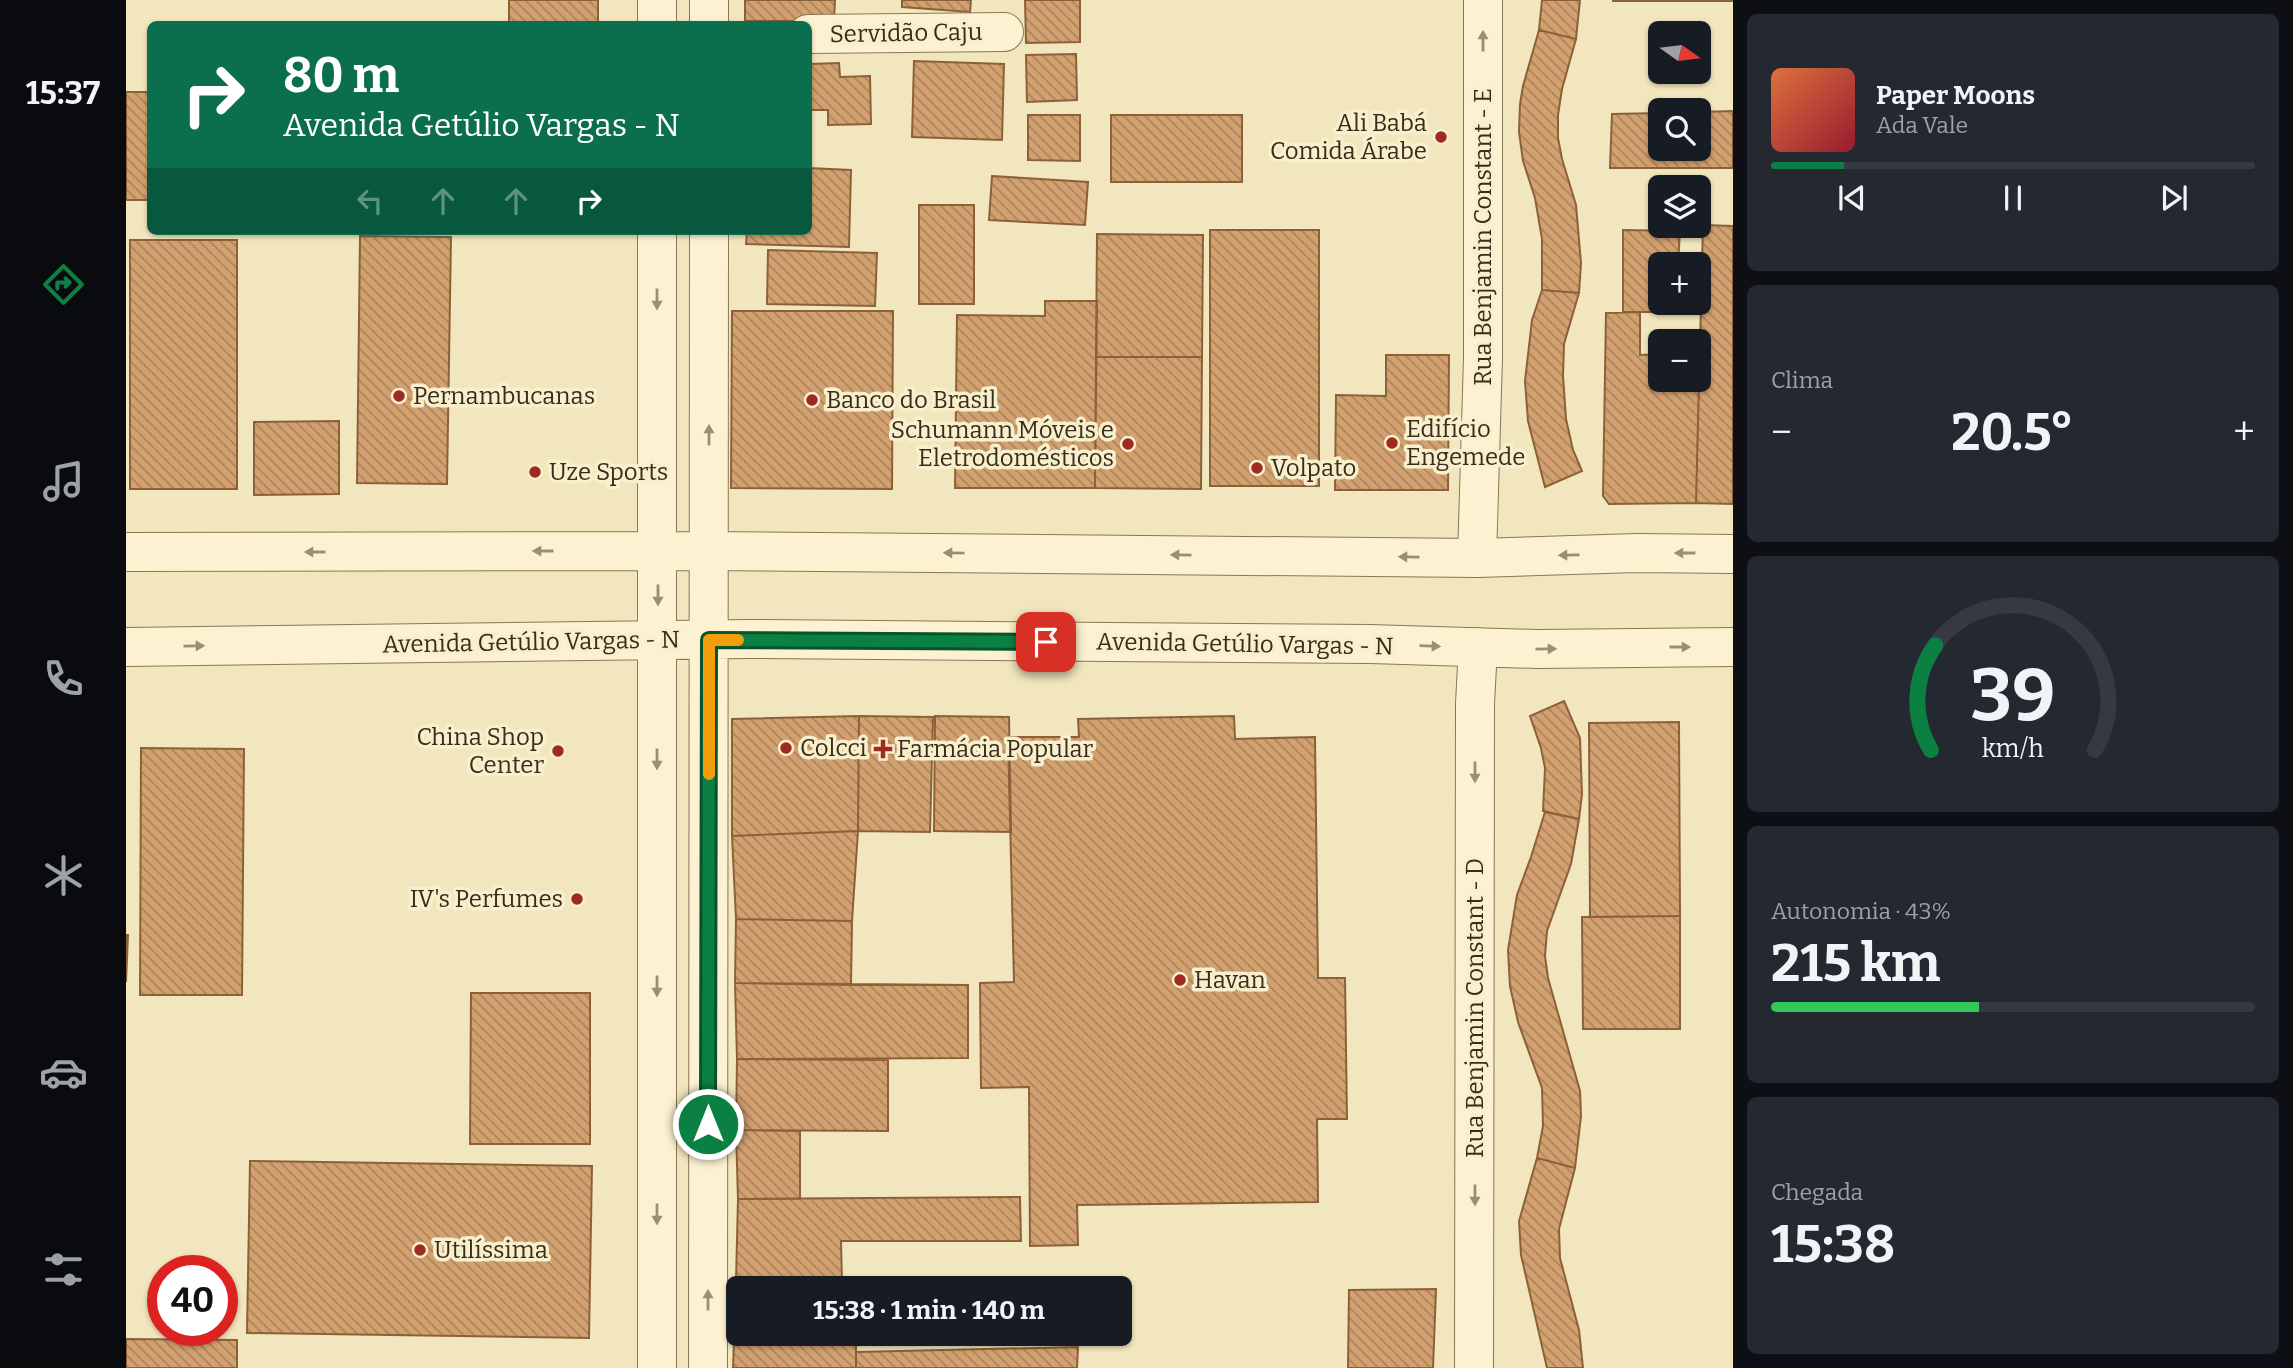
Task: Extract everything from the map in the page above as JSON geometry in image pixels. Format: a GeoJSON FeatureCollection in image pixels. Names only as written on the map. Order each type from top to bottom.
{"type":"FeatureCollection","features":[{"type":"Feature","properties":{"kind":"street"},"geometry":{"type":"LineString","coordinates":[[657,0],[657,21]]}},
{"type":"Feature","properties":{"kind":"street"},"geometry":{"type":"LineString","coordinates":[[709,0],[709,21]]}},
{"type":"Feature","properties":{"kind":"street","name":"Rua Benjamin Constant - E"},"geometry":{"type":"LineString","coordinates":[[1477,558],[1483,358],[1483,0]]}},
{"type":"Feature","properties":{"kind":"street","name":"Servidão Caju"},"geometry":{"type":"LineString","coordinates":[[812,34],[1003,32]]}},
{"type":"Feature","properties":{"kind":"street"},"geometry":{"type":"LineString","coordinates":[[657,235],[657,1368]]}},
{"type":"Feature","properties":{"kind":"street"},"geometry":{"type":"LineString","coordinates":[[708,1368],[709,235]]}},
{"type":"Feature","properties":{"kind":"street"},"geometry":{"type":"LineString","coordinates":[[126,552],[708,551],[1477,558],[1637,553],[1733,554]]}},
{"type":"Feature","properties":{"kind":"street","name":"Avenida Getúlio Vargas - N"},"geometry":{"type":"LineString","coordinates":[[126,647],[657,640],[1343,644],[1537,649],[1733,647]]}},
{"type":"Feature","properties":{"kind":"street","name":"Rua Benjamin Constant - D"},"geometry":{"type":"LineString","coordinates":[[1475,1368],[1475,704],[1478,647]]}},
{"type":"Feature","properties":{"kind":"building"},"geometry":{"type":"Polygon","coordinates":[[[509,0],[598,0],[598,21],[509,21],[509,0]]]}},
{"type":"Feature","properties":{"kind":"building"},"geometry":{"type":"Polygon","coordinates":[[[745,0],[835,0],[834,21],[745,21],[745,0]]]}},
{"type":"Feature","properties":{"kind":"building"},"geometry":{"type":"Polygon","coordinates":[[[902,0],[971,0],[970,12],[902,7],[902,0]]]}},
{"type":"Feature","properties":{"kind":"building"},"geometry":{"type":"Polygon","coordinates":[[[1025,0],[1080,0],[1080,42],[1026,43],[1025,0]]]}},
{"type":"Feature","properties":{"kind":"building"},"geometry":{"type":"Polygon","coordinates":[[[1542,0],[1580,0],[1576,39],[1539,30],[1542,0]]]}},
{"type":"Feature","properties":{"kind":"building"},"geometry":{"type":"Polygon","coordinates":[[[1613,0],[1733,1],[1613,1],[1613,0]]]}},
{"type":"Feature","properties":{"kind":"building"},"geometry":{"type":"Polygon","coordinates":[[[1539,30],[1576,39],[1562,89],[1558,138],[1576,205],[1581,263],[1579,293],[1542,290],[1542,239],[1535,198],[1523,161],[1519,132],[1523,86],[1539,30]]]}},
{"type":"Feature","properties":{"kind":"building"},"geometry":{"type":"Polygon","coordinates":[[[1076,54],[1077,100],[1027,102],[1026,55],[1076,54]]]}},
{"type":"Feature","properties":{"kind":"building"},"geometry":{"type":"Polygon","coordinates":[[[914,61],[1004,64],[1002,140],[912,137],[914,61]]]}},
{"type":"Feature","properties":{"kind":"building"},"geometry":{"type":"Polygon","coordinates":[[[839,63],[840,77],[870,76],[871,124],[828,125],[828,110],[812,110],[812,64],[839,63]]]}},
{"type":"Feature","properties":{"kind":"building"},"geometry":{"type":"Polygon","coordinates":[[[126,92],[147,92],[147,200],[126,200],[126,92]]]}},
{"type":"Feature","properties":{"kind":"building"},"geometry":{"type":"Polygon","coordinates":[[[1733,111],[1733,168],[1610,168],[1612,114],[1648,113],[1648,161],[1711,161],[1711,112],[1733,111]]]}},
{"type":"Feature","properties":{"kind":"building"},"geometry":{"type":"Polygon","coordinates":[[[1028,115],[1080,115],[1080,161],[1028,160],[1028,115]]]}},
{"type":"Feature","properties":{"kind":"building"},"geometry":{"type":"Polygon","coordinates":[[[1111,115],[1242,115],[1242,182],[1111,182],[1111,115]]]}},
{"type":"Feature","properties":{"kind":"building"},"geometry":{"type":"Polygon","coordinates":[[[812,168],[851,170],[849,247],[746,244],[747,235],[812,235],[812,168]]]}},
{"type":"Feature","properties":{"kind":"building"},"geometry":{"type":"Polygon","coordinates":[[[992,176],[1088,182],[1085,225],[989,220],[992,176]]]}},
{"type":"Feature","properties":{"kind":"building"},"geometry":{"type":"Polygon","coordinates":[[[919,205],[974,205],[974,304],[919,304],[919,205]]]}},
{"type":"Feature","properties":{"kind":"building"},"geometry":{"type":"Polygon","coordinates":[[[1711,225],[1733,226],[1733,504],[1696,503],[1699,392],[1711,392],[1711,329],[1700,329],[1701,315],[1711,315],[1711,252],[1702,252],[1703,238],[1711,238],[1711,225]]]}},
{"type":"Feature","properties":{"kind":"building"},"geometry":{"type":"Polygon","coordinates":[[[1210,230],[1319,230],[1319,486],[1210,486],[1210,230]]]}},
{"type":"Feature","properties":{"kind":"building"},"geometry":{"type":"Polygon","coordinates":[[[1623,230],[1648,230],[1648,238],[1680,238],[1679,252],[1648,252],[1648,312],[1623,312],[1623,230]]]}},
{"type":"Feature","properties":{"kind":"building"},"geometry":{"type":"Polygon","coordinates":[[[1097,234],[1203,235],[1202,357],[1096,357],[1097,234]]]}},
{"type":"Feature","properties":{"kind":"building"},"geometry":{"type":"Polygon","coordinates":[[[360,236],[451,237],[447,484],[357,483],[360,236]]]}},
{"type":"Feature","properties":{"kind":"building"},"geometry":{"type":"Polygon","coordinates":[[[130,240],[237,240],[237,489],[130,489],[130,240]]]}},
{"type":"Feature","properties":{"kind":"building"},"geometry":{"type":"Polygon","coordinates":[[[768,250],[877,253],[875,306],[767,304],[768,250]]]}},
{"type":"Feature","properties":{"kind":"building"},"geometry":{"type":"Polygon","coordinates":[[[1542,290],[1579,293],[1564,344],[1563,376],[1566,419],[1573,450],[1582,471],[1545,487],[1528,421],[1525,381],[1532,320],[1542,290]]]}},
{"type":"Feature","properties":{"kind":"building"},"geometry":{"type":"Polygon","coordinates":[[[1045,301],[1097,301],[1095,488],[955,488],[957,315],[1045,316],[1045,301]]]}},
{"type":"Feature","properties":{"kind":"building","name":"Banco do Brasil"},"geometry":{"type":"Polygon","coordinates":[[[732,311],[893,311],[892,489],[731,488],[732,311]]]}},
{"type":"Feature","properties":{"kind":"building"},"geometry":{"type":"Polygon","coordinates":[[[1640,312],[1640,355],[1648,355],[1648,392],[1699,392],[1696,503],[1609,504],[1603,496],[1606,313],[1640,312]]]}},
{"type":"Feature","properties":{"kind":"building","name":"Edifício Engemede"},"geometry":{"type":"Polygon","coordinates":[[[1386,355],[1449,355],[1448,490],[1335,490],[1336,395],[1386,396],[1386,355]]]}},
{"type":"Feature","properties":{"kind":"building"},"geometry":{"type":"Polygon","coordinates":[[[1096,357],[1202,357],[1201,489],[1095,488],[1096,357]]]}},
{"type":"Feature","properties":{"kind":"building"},"geometry":{"type":"Polygon","coordinates":[[[339,421],[339,494],[254,495],[254,422],[339,421]]]}},
{"type":"Feature","properties":{"kind":"building"},"geometry":{"type":"Polygon","coordinates":[[[1564,701],[1580,738],[1582,794],[1579,819],[1543,811],[1545,768],[1530,716],[1564,701]]]}},
{"type":"Feature","properties":{"kind":"building"},"geometry":{"type":"Polygon","coordinates":[[[859,716],[933,717],[930,832],[858,831],[859,716]]]}},
{"type":"Feature","properties":{"kind":"building"},"geometry":{"type":"Polygon","coordinates":[[[859,716],[858,831],[732,836],[732,719],[859,716]]]}},
{"type":"Feature","properties":{"kind":"building"},"geometry":{"type":"Polygon","coordinates":[[[935,716],[1009,717],[1011,832],[934,831],[935,716]]]}},
{"type":"Feature","properties":{"kind":"building","name":"Havan"},"geometry":{"type":"Polygon","coordinates":[[[1234,716],[1235,739],[1315,737],[1318,978],[1345,978],[1347,1119],[1317,1119],[1318,1202],[1077,1205],[1078,1245],[1030,1246],[1029,1087],[981,1088],[980,983],[1014,982],[1008,737],[1079,737],[1078,719],[1234,716]]]}},
{"type":"Feature","properties":{"kind":"building"},"geometry":{"type":"Polygon","coordinates":[[[1679,722],[1680,916],[1590,917],[1589,723],[1679,722]]]}},
{"type":"Feature","properties":{"kind":"building"},"geometry":{"type":"Polygon","coordinates":[[[141,748],[244,749],[242,995],[140,995],[141,748]]]}},
{"type":"Feature","properties":{"kind":"building"},"geometry":{"type":"Polygon","coordinates":[[[1545,812],[1579,819],[1571,864],[1547,931],[1545,956],[1548,978],[1580,1091],[1581,1116],[1575,1168],[1537,1158],[1543,1126],[1542,1088],[1518,1022],[1510,986],[1508,950],[1517,895],[1545,812]]]}},
{"type":"Feature","properties":{"kind":"building"},"geometry":{"type":"Polygon","coordinates":[[[858,831],[852,921],[736,919],[732,836],[858,831]]]}},
{"type":"Feature","properties":{"kind":"building"},"geometry":{"type":"Polygon","coordinates":[[[1680,916],[1680,1029],[1583,1029],[1582,917],[1680,916]]]}},
{"type":"Feature","properties":{"kind":"building"},"geometry":{"type":"Polygon","coordinates":[[[736,919],[852,921],[851,985],[735,983],[736,919]]]}},
{"type":"Feature","properties":{"kind":"building"},"geometry":{"type":"Polygon","coordinates":[[[126,935],[128,935],[126,982],[126,935]]]}},
{"type":"Feature","properties":{"kind":"building"},"geometry":{"type":"Polygon","coordinates":[[[735,983],[968,985],[968,1058],[737,1059],[735,983]]]}},
{"type":"Feature","properties":{"kind":"building"},"geometry":{"type":"Polygon","coordinates":[[[471,993],[590,993],[590,1144],[470,1144],[471,993]]]}},
{"type":"Feature","properties":{"kind":"building"},"geometry":{"type":"Polygon","coordinates":[[[737,1059],[888,1060],[888,1131],[736,1130],[737,1059]]]}},
{"type":"Feature","properties":{"kind":"building"},"geometry":{"type":"Polygon","coordinates":[[[736,1130],[800,1131],[800,1199],[738,1199],[736,1130]]]}},
{"type":"Feature","properties":{"kind":"building"},"geometry":{"type":"Polygon","coordinates":[[[1537,1158],[1575,1168],[1559,1229],[1560,1258],[1579,1330],[1583,1368],[1547,1368],[1521,1255],[1519,1221],[1537,1158]]]}},
{"type":"Feature","properties":{"kind":"building","name":"Utilíssima"},"geometry":{"type":"Polygon","coordinates":[[[250,1161],[592,1166],[589,1338],[247,1333],[250,1161]]]}},
{"type":"Feature","properties":{"kind":"building"},"geometry":{"type":"Polygon","coordinates":[[[1020,1197],[1021,1241],[841,1241],[842,1276],[736,1276],[738,1199],[1020,1197]]]}},
{"type":"Feature","properties":{"kind":"building"},"geometry":{"type":"Polygon","coordinates":[[[1436,1289],[1433,1368],[1348,1368],[1349,1290],[1436,1289]]]}},
{"type":"Feature","properties":{"kind":"building"},"geometry":{"type":"Polygon","coordinates":[[[126,1339],[147,1339],[147,1346],[237,1346],[237,1368],[126,1368],[126,1339]]]}},
{"type":"Feature","properties":{"kind":"building"},"geometry":{"type":"Polygon","coordinates":[[[734,1346],[856,1346],[856,1368],[733,1368],[734,1346]]]}},
{"type":"Feature","properties":{"kind":"building"},"geometry":{"type":"Polygon","coordinates":[[[1078,1347],[1077,1368],[856,1368],[856,1352],[1078,1347]]]}},
{"type":"Feature","properties":{"kind":"slow traffic"},"geometry":{"type":"LineString","coordinates":[[709,774],[709,640],[738,640]]}},
{"type":"Feature","properties":{"kind":"place","name":"Ali Babá Comida Árabe"},"geometry":{"type":"Point","coordinates":[1441,137]}},
{"type":"Feature","properties":{"kind":"place","name":"Pernambucanas"},"geometry":{"type":"Point","coordinates":[399,396]}},
{"type":"Feature","properties":{"kind":"place","name":"Banco do Brasil"},"geometry":{"type":"Point","coordinates":[812,400]}},
{"type":"Feature","properties":{"kind":"place","name":"Edifício Engemede"},"geometry":{"type":"Point","coordinates":[1392,443]}},
{"type":"Feature","properties":{"kind":"place","name":"Schumann Móveis e Eletrodomésticos"},"geometry":{"type":"Point","coordinates":[1128,444]}},
{"type":"Feature","properties":{"kind":"place","name":"Volpato"},"geometry":{"type":"Point","coordinates":[1257,468]}},
{"type":"Feature","properties":{"kind":"place","name":"Uze Sports"},"geometry":{"type":"Point","coordinates":[535,472]}},
{"type":"Feature","properties":{"kind":"place","name":"Colcci"},"geometry":{"type":"Point","coordinates":[786,748]}},
{"type":"Feature","properties":{"kind":"place","name":"Farmácia Popular"},"geometry":{"type":"Point","coordinates":[883,749]}},
{"type":"Feature","properties":{"kind":"place","name":"China Shop Center"},"geometry":{"type":"Point","coordinates":[558,751]}},
{"type":"Feature","properties":{"kind":"place","name":"IV's Perfumes"},"geometry":{"type":"Point","coordinates":[577,899]}},
{"type":"Feature","properties":{"kind":"place","name":"Havan"},"geometry":{"type":"Point","coordinates":[1180,980]}},
{"type":"Feature","properties":{"kind":"place","name":"Utilíssima"},"geometry":{"type":"Point","coordinates":[420,1250]}},
{"type":"Feature","properties":{"kind":"route"},"geometry":{"type":"LineString","coordinates":[[708,1124],[709,640],[1046,642]]}}]}
